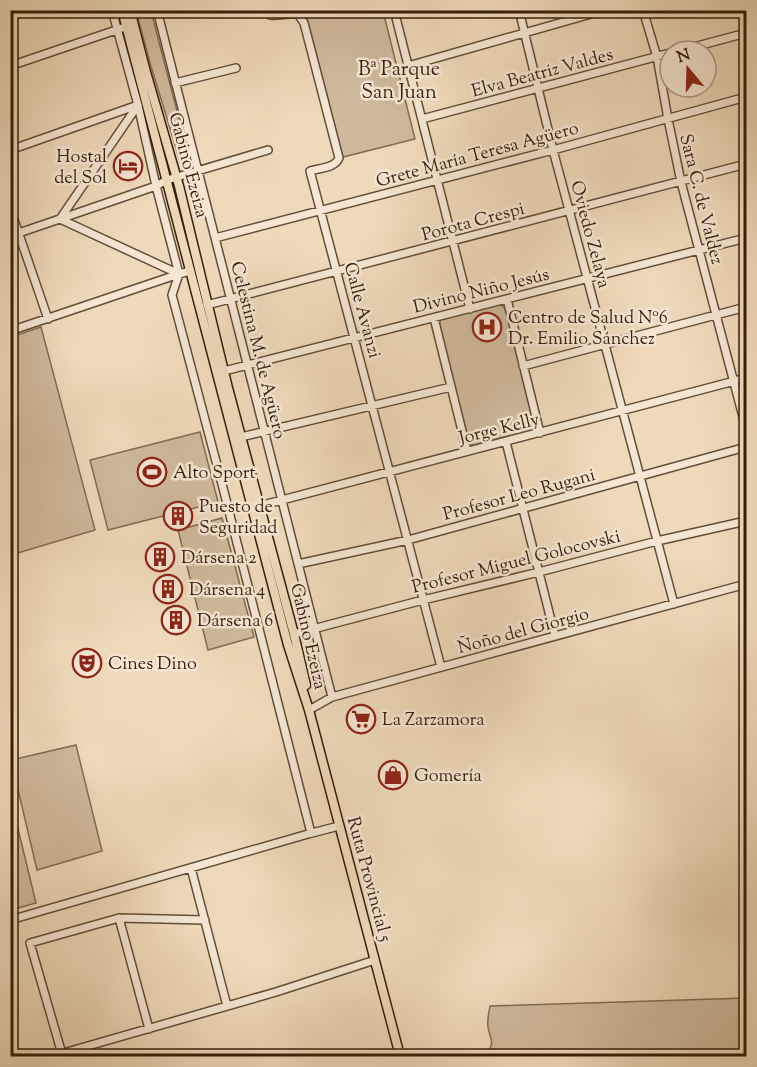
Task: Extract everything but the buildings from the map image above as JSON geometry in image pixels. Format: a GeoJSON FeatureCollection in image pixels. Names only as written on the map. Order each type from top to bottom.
{"type":"FeatureCollection","features":[{"type":"Feature","properties":{"kind":"main road","name":"Gabino Ezeiza"},"geometry":{"type":"LineString","coordinates":[[123,10],[142,104],[167,180],[288,645],[309,710]]}},
{"type":"Feature","properties":{"kind":"main road","name":"Gabino Ezeiza"},"geometry":{"type":"LineString","coordinates":[[130,10],[177,177],[207,305],[294,633],[306,685],[309,710]]}},
{"type":"Feature","properties":{"kind":"main road","name":"Ruta Provincial 5"},"geometry":{"type":"LineString","coordinates":[[309,710],[400,1056]]}},
{"type":"Feature","properties":{"kind":"street"},"geometry":{"type":"LineString","coordinates":[[112,10],[142,104],[156,186],[178,274],[172,295],[311,833]]}},
{"type":"Feature","properties":{"kind":"street","name":"Celestina M. de Agüero"},"geometry":{"type":"LineString","coordinates":[[157,10],[332,697]]}},
{"type":"Feature","properties":{"kind":"street","name":"Calle Avanzi"},"geometry":{"type":"LineString","coordinates":[[267,10],[270,15],[298,14],[304,23],[339,158],[331,166],[310,171],[441,667]]}},
{"type":"Feature","properties":{"kind":"street","name":"Oviedo Zelaya"},"geometry":{"type":"LineString","coordinates":[[519,10],[553,150],[674,604]]}},
{"type":"Feature","properties":{"kind":"street"},"geometry":{"type":"LineString","coordinates":[[408,66],[605,10]]}},
{"type":"Feature","properties":{"kind":"street","name":"Sara C. de Valdez"},"geometry":{"type":"LineString","coordinates":[[643,10],[657,57],[681,182],[747,428]]}},
{"type":"Feature","properties":{"kind":"street"},"geometry":{"type":"LineString","coordinates":[[395,11],[470,309]]}},
{"type":"Feature","properties":{"kind":"street"},"geometry":{"type":"LineString","coordinates":[[10,66],[127,26]]}},
{"type":"Feature","properties":{"kind":"street"},"geometry":{"type":"LineString","coordinates":[[718,41],[747,33]]}},
{"type":"Feature","properties":{"kind":"street","name":"Elva Beatriz Valdes"},"geometry":{"type":"LineString","coordinates":[[422,119],[657,57]]}},
{"type":"Feature","properties":{"kind":"street"},"geometry":{"type":"LineString","coordinates":[[175,83],[236,68]]}},
{"type":"Feature","properties":{"kind":"street","name":"Grete María Teresa Agüero"},"geometry":{"type":"LineString","coordinates":[[215,238],[747,97]]}},
{"type":"Feature","properties":{"kind":"street"},"geometry":{"type":"LineString","coordinates":[[10,150],[142,104]]}},
{"type":"Feature","properties":{"kind":"street"},"geometry":{"type":"LineString","coordinates":[[60,219],[142,104]]}},
{"type":"Feature","properties":{"kind":"street"},"geometry":{"type":"LineString","coordinates":[[10,236],[156,186],[167,180],[268,150]]}},
{"type":"Feature","properties":{"kind":"street","name":"Porota Crespi"},"geometry":{"type":"LineString","coordinates":[[207,305],[747,165]]}},
{"type":"Feature","properties":{"kind":"street"},"geometry":{"type":"LineString","coordinates":[[10,208],[48,319]]}},
{"type":"Feature","properties":{"kind":"street"},"geometry":{"type":"LineString","coordinates":[[60,219],[178,274]]}},
{"type":"Feature","properties":{"kind":"street","name":"Divino Niño Jesús"},"geometry":{"type":"LineString","coordinates":[[224,371],[747,238]]}},
{"type":"Feature","properties":{"kind":"street"},"geometry":{"type":"LineString","coordinates":[[10,331],[190,271]]}},
{"type":"Feature","properties":{"kind":"street"},"geometry":{"type":"LineString","coordinates":[[507,299],[540,433]]}},
{"type":"Feature","properties":{"kind":"street"},"geometry":{"type":"LineString","coordinates":[[523,366],[747,307]]}},
{"type":"Feature","properties":{"kind":"street"},"geometry":{"type":"LineString","coordinates":[[434,318],[468,451]]}},
{"type":"Feature","properties":{"kind":"street","name":"Jorge Kelly"},"geometry":{"type":"LineString","coordinates":[[259,506],[747,378]]}},
{"type":"Feature","properties":{"kind":"street"},"geometry":{"type":"LineString","coordinates":[[241,437],[451,387]]}},
{"type":"Feature","properties":{"kind":"street"},"geometry":{"type":"LineString","coordinates":[[506,442],[555,636]]}},
{"type":"Feature","properties":{"kind":"street","name":"Profesor Leo Rugani"},"geometry":{"type":"LineString","coordinates":[[298,564],[408,540],[747,447]]}},
{"type":"Feature","properties":{"kind":"street","name":"Profesor Miguel Golocovski"},"geometry":{"type":"LineString","coordinates":[[294,633],[657,541],[747,521]]}},
{"type":"Feature","properties":{"kind":"street","name":"Ñoño del Giorgio"},"geometry":{"type":"LineString","coordinates":[[309,710],[332,697],[747,585]]}},
{"type":"Feature","properties":{"kind":"street"},"geometry":{"type":"LineString","coordinates":[[10,920],[339,826]]}},
{"type":"Feature","properties":{"kind":"street"},"geometry":{"type":"LineString","coordinates":[[191,868],[227,1006]]}},
{"type":"Feature","properties":{"kind":"street"},"geometry":{"type":"LineString","coordinates":[[62,1054],[30,943],[119,918],[205,920]]}},
{"type":"Feature","properties":{"kind":"street"},"geometry":{"type":"LineString","coordinates":[[119,918],[149,1029]]}},
{"type":"Feature","properties":{"kind":"street"},"geometry":{"type":"LineString","coordinates":[[53,1056],[376,962]]}},
{"type":"Feature","properties":{"kind":"shaded area"},"geometry":{"type":"Polygon","coordinates":[[[136,11],[151,11],[191,165],[186,170],[182,168],[136,11]]]}},
{"type":"Feature","properties":{"kind":"shaded area"},"geometry":{"type":"Polygon","coordinates":[[[305,11],[383,11],[415,139],[343,157],[305,11]]]}},
{"type":"Feature","properties":{"kind":"shaded area"},"geometry":{"type":"Polygon","coordinates":[[[498,304],[506,310],[536,427],[533,432],[477,447],[473,446],[468,439],[439,326],[443,318],[498,304]]]}},
{"type":"Feature","properties":{"kind":"shaded area"},"geometry":{"type":"Polygon","coordinates":[[[41,327],[95,530],[11,555],[11,337],[41,327]]]}},
{"type":"Feature","properties":{"kind":"shaded area","name":"Alto Sport"},"geometry":{"type":"Polygon","coordinates":[[[200,432],[218,502],[108,530],[90,460],[200,432]]]}},
{"type":"Feature","properties":{"kind":"shaded area"},"geometry":{"type":"Polygon","coordinates":[[[222,518],[254,637],[208,650],[178,530],[222,518]]]}},
{"type":"Feature","properties":{"kind":"shaded area"},"geometry":{"type":"Polygon","coordinates":[[[76,745],[102,851],[37,870],[11,760],[76,745]]]}},
{"type":"Feature","properties":{"kind":"shaded area"},"geometry":{"type":"Polygon","coordinates":[[[10,796],[36,903],[11,910],[10,910],[10,796]]]}},
{"type":"Feature","properties":{"kind":"shaded area"},"geometry":{"type":"Polygon","coordinates":[[[746,998],[746,1056],[486,1056],[491,1047],[488,1024],[490,1006],[746,998]]]}},
{"type":"Feature","properties":{"kind":"place","name":"Hostal del Sol"},"geometry":{"type":"Point","coordinates":[128,166]}},
{"type":"Feature","properties":{"kind":"place","name":"Centro de Salud Nº6 Dr. Emilio Sánchez"},"geometry":{"type":"Point","coordinates":[487,327]}},
{"type":"Feature","properties":{"kind":"place","name":"Alto Sport"},"geometry":{"type":"Point","coordinates":[152,472]}},
{"type":"Feature","properties":{"kind":"place","name":"Puesto de Seguridad"},"geometry":{"type":"Point","coordinates":[178,516]}},
{"type":"Feature","properties":{"kind":"place","name":"Dársena 2"},"geometry":{"type":"Point","coordinates":[160,557]}},
{"type":"Feature","properties":{"kind":"place","name":"Dársena 4"},"geometry":{"type":"Point","coordinates":[168,589]}},
{"type":"Feature","properties":{"kind":"place","name":"Dársena 6"},"geometry":{"type":"Point","coordinates":[176,620]}},
{"type":"Feature","properties":{"kind":"place","name":"Cines Dino"},"geometry":{"type":"Point","coordinates":[87,663]}},
{"type":"Feature","properties":{"kind":"place","name":"La Zarzamora"},"geometry":{"type":"Point","coordinates":[361,719]}},
{"type":"Feature","properties":{"kind":"place","name":"Gomería"},"geometry":{"type":"Point","coordinates":[393,775]}},
{"type":"Feature","properties":{"kind":"district","name":"Bª Parque San Juan"},"geometry":{"type":"Point","coordinates":[399,80]}}]}
